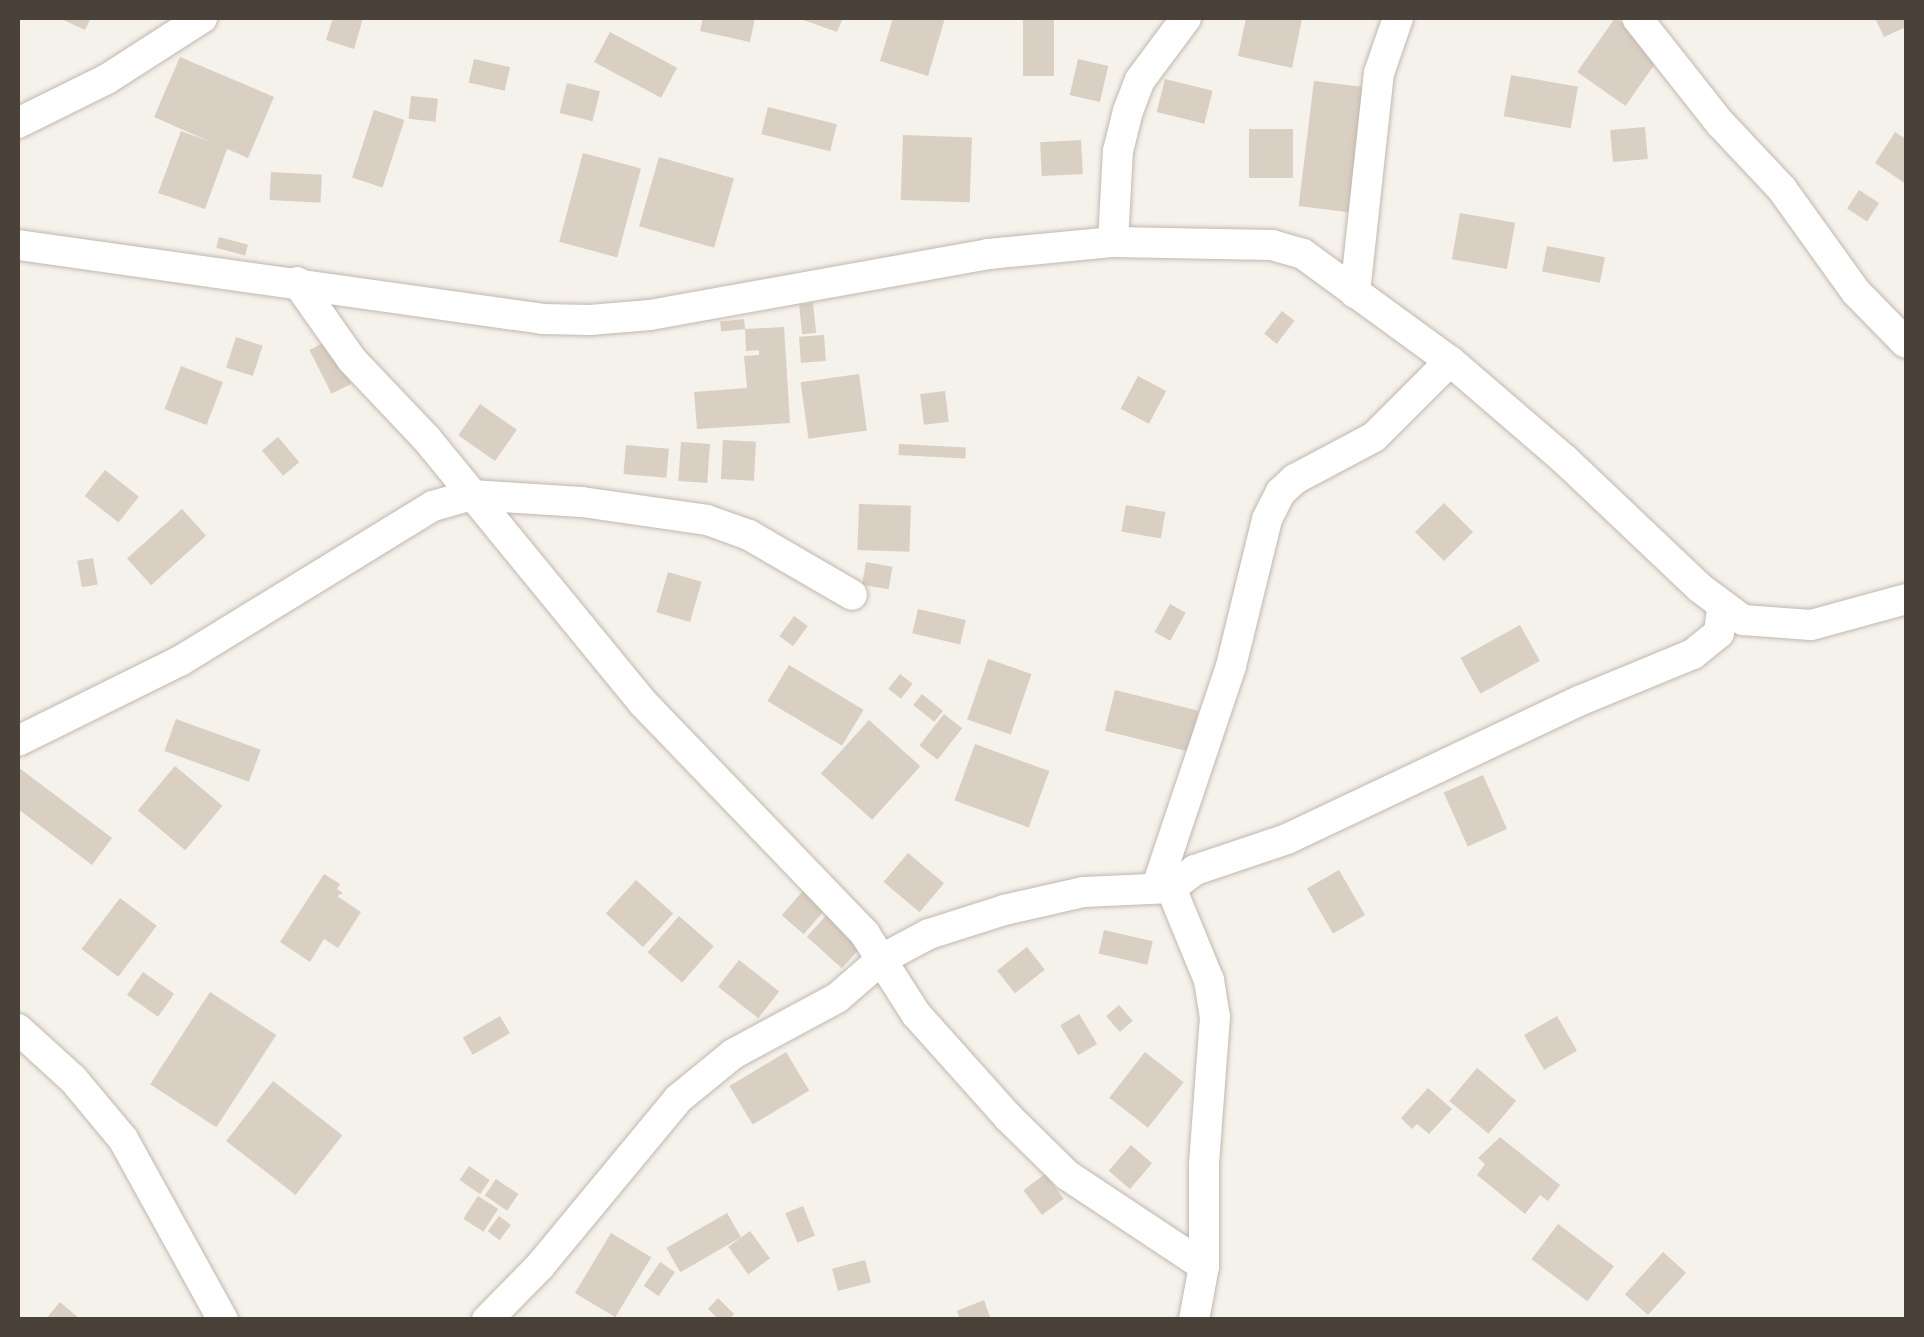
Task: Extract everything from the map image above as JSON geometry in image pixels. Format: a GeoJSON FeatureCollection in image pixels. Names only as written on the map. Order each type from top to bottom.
{"type":"FeatureCollection","features":[{"type":"Feature","properties":{"kind":"street"},"geometry":{"type":"LineString","coordinates":[[18,123],[107,79],[202,18]]}},
{"type":"Feature","properties":{"kind":"street"},"geometry":{"type":"LineString","coordinates":[[1112,242],[1118,151],[1128,111],[1140,80],[1186,18]]}},
{"type":"Feature","properties":{"kind":"street"},"geometry":{"type":"LineString","coordinates":[[1355,294],[1379,73],[1398,18]]}},
{"type":"Feature","properties":{"kind":"street"},"geometry":{"type":"LineString","coordinates":[[1637,18],[1720,123],[1782,189],[1856,292],[1906,343]]}},
{"type":"Feature","properties":{"kind":"street"},"geometry":{"type":"LineString","coordinates":[[18,245],[543,319],[590,320],[650,315],[988,254],[1112,242],[1272,246],[1303,254],[1450,361],[1564,459],[1722,607],[1744,620],[1811,625],[1906,599]]}},
{"type":"Feature","properties":{"kind":"street"},"geometry":{"type":"LineString","coordinates":[[298,282],[352,360],[471,495],[643,703],[865,934],[916,1014],[1038,1149],[1111,1206],[1204,1266]]}},
{"type":"Feature","properties":{"kind":"street"},"geometry":{"type":"LineString","coordinates":[[1194,1320],[1204,1266],[1204,1164],[1215,1017],[1209,980],[1164,887],[1231,666],[1267,519],[1281,492],[1295,479],[1374,437],[1450,361]]}},
{"type":"Feature","properties":{"kind":"street"},"geometry":{"type":"LineString","coordinates":[[18,741],[180,660],[434,506],[471,495],[582,502],[707,520],[749,535],[852,595]]}},
{"type":"Feature","properties":{"kind":"street"},"geometry":{"type":"LineString","coordinates":[[487,1320],[540,1266],[678,1099],[733,1054],[837,998],[882,959],[929,934],[1004,910],[1084,892],[1164,887],[1195,870],[1286,839],[1579,700],[1693,654],[1720,633],[1722,607]]}},
{"type":"Feature","properties":{"kind":"street"},"geometry":{"type":"LineString","coordinates":[[18,1029],[73,1080],[123,1139],[224,1319]]}},
{"type":"Feature","properties":{"kind":"building"},"geometry":{"type":"Polygon","coordinates":[[[59,18],[91,18],[85,30],[59,18]]]}},
{"type":"Feature","properties":{"kind":"building"},"geometry":{"type":"Polygon","coordinates":[[[333,18],[363,18],[354,49],[326,40],[333,18]]]}},
{"type":"Feature","properties":{"kind":"building"},"geometry":{"type":"Polygon","coordinates":[[[703,18],[755,18],[750,42],[700,31],[703,18]]]}},
{"type":"Feature","properties":{"kind":"building"},"geometry":{"type":"Polygon","coordinates":[[[798,18],[843,18],[837,32],[798,18]]]}},
{"type":"Feature","properties":{"kind":"building"},"geometry":{"type":"Polygon","coordinates":[[[893,18],[945,18],[928,76],[880,61],[893,18]]]}},
{"type":"Feature","properties":{"kind":"building"},"geometry":{"type":"Polygon","coordinates":[[[1023,18],[1054,18],[1054,76],[1023,76],[1023,18]]]}},
{"type":"Feature","properties":{"kind":"building"},"geometry":{"type":"Polygon","coordinates":[[[1246,18],[1302,19],[1292,68],[1238,56],[1246,18]]]}},
{"type":"Feature","properties":{"kind":"building"},"geometry":{"type":"Polygon","coordinates":[[[1615,18],[1663,52],[1625,106],[1577,72],[1615,18]]]}},
{"type":"Feature","properties":{"kind":"building"},"geometry":{"type":"Polygon","coordinates":[[[1875,18],[1906,18],[1906,27],[1884,37],[1875,18]]]}},
{"type":"Feature","properties":{"kind":"building"},"geometry":{"type":"Polygon","coordinates":[[[610,32],[677,68],[661,98],[594,62],[610,32]]]}},
{"type":"Feature","properties":{"kind":"building"},"geometry":{"type":"Polygon","coordinates":[[[180,57],[274,97],[248,158],[227,149],[205,209],[158,193],[181,131],[211,142],[154,117],[180,57]]]}},
{"type":"Feature","properties":{"kind":"building"},"geometry":{"type":"Polygon","coordinates":[[[474,59],[510,67],[505,91],[469,82],[474,59]]]}},
{"type":"Feature","properties":{"kind":"building"},"geometry":{"type":"Polygon","coordinates":[[[1078,59],[1108,66],[1100,102],[1070,95],[1078,59]]]}},
{"type":"Feature","properties":{"kind":"building"},"geometry":{"type":"Polygon","coordinates":[[[1511,75],[1578,87],[1571,128],[1504,116],[1511,75]]]}},
{"type":"Feature","properties":{"kind":"building"},"geometry":{"type":"Polygon","coordinates":[[[1165,79],[1213,91],[1204,124],[1157,112],[1165,79]]]}},
{"type":"Feature","properties":{"kind":"building"},"geometry":{"type":"Polygon","coordinates":[[[1314,81],[1372,88],[1356,213],[1299,206],[1314,81]]]}},
{"type":"Feature","properties":{"kind":"building"},"geometry":{"type":"Polygon","coordinates":[[[567,83],[600,91],[592,121],[560,113],[567,83]]]}},
{"type":"Feature","properties":{"kind":"building"},"geometry":{"type":"Polygon","coordinates":[[[411,96],[438,99],[435,122],[409,119],[411,96]]]}},
{"type":"Feature","properties":{"kind":"building"},"geometry":{"type":"Polygon","coordinates":[[[768,107],[837,124],[830,151],[761,134],[768,107]]]}},
{"type":"Feature","properties":{"kind":"building"},"geometry":{"type":"Polygon","coordinates":[[[374,110],[404,120],[382,187],[352,178],[374,110]]]}},
{"type":"Feature","properties":{"kind":"building"},"geometry":{"type":"Polygon","coordinates":[[[1645,127],[1648,159],[1613,162],[1610,130],[1645,127]]]}},
{"type":"Feature","properties":{"kind":"building"},"geometry":{"type":"Polygon","coordinates":[[[1249,129],[1293,129],[1293,178],[1249,178],[1249,129]]]}},
{"type":"Feature","properties":{"kind":"building"},"geometry":{"type":"Polygon","coordinates":[[[1895,132],[1906,139],[1906,184],[1875,163],[1895,132]]]}},
{"type":"Feature","properties":{"kind":"building"},"geometry":{"type":"Polygon","coordinates":[[[903,135],[972,137],[970,202],[901,200],[903,135]]]}},
{"type":"Feature","properties":{"kind":"building"},"geometry":{"type":"Polygon","coordinates":[[[1081,140],[1083,174],[1042,176],[1040,142],[1081,140]]]}},
{"type":"Feature","properties":{"kind":"building"},"geometry":{"type":"Polygon","coordinates":[[[583,153],[641,169],[617,257],[559,242],[583,153]]]}},
{"type":"Feature","properties":{"kind":"building"},"geometry":{"type":"Polygon","coordinates":[[[659,157],[734,178],[714,248],[639,226],[659,157]]]}},
{"type":"Feature","properties":{"kind":"building"},"geometry":{"type":"Polygon","coordinates":[[[271,172],[322,175],[320,203],[270,200],[271,172]]]}},
{"type":"Feature","properties":{"kind":"building"},"geometry":{"type":"Polygon","coordinates":[[[1859,190],[1879,203],[1867,222],[1847,208],[1859,190]]]}},
{"type":"Feature","properties":{"kind":"building"},"geometry":{"type":"Polygon","coordinates":[[[1460,213],[1515,223],[1507,269],[1452,259],[1460,213]]]}},
{"type":"Feature","properties":{"kind":"building"},"geometry":{"type":"Polygon","coordinates":[[[219,237],[248,245],[245,255],[216,248],[219,237]]]}},
{"type":"Feature","properties":{"kind":"building"},"geometry":{"type":"Polygon","coordinates":[[[1547,246],[1605,257],[1600,283],[1542,272],[1547,246]]]}},
{"type":"Feature","properties":{"kind":"building"},"geometry":{"type":"Polygon","coordinates":[[[813,303],[816,333],[802,334],[799,304],[813,303]]]}},
{"type":"Feature","properties":{"kind":"building"},"geometry":{"type":"Polygon","coordinates":[[[1282,311],[1295,321],[1277,344],[1264,334],[1282,311]]]}},
{"type":"Feature","properties":{"kind":"building"},"geometry":{"type":"Polygon","coordinates":[[[744,319],[745,329],[721,331],[720,322],[744,319]]]}},
{"type":"Feature","properties":{"kind":"building"},"geometry":{"type":"Polygon","coordinates":[[[784,327],[790,423],[697,429],[694,392],[747,388],[744,356],[759,355],[759,350],[746,351],[745,329],[784,327]]]}},
{"type":"Feature","properties":{"kind":"building"},"geometry":{"type":"Polygon","coordinates":[[[824,335],[826,361],[801,363],[799,337],[824,335]]]}},
{"type":"Feature","properties":{"kind":"building"},"geometry":{"type":"Polygon","coordinates":[[[236,337],[263,346],[253,376],[226,367],[236,337]]]}},
{"type":"Feature","properties":{"kind":"building"},"geometry":{"type":"Polygon","coordinates":[[[329,340],[351,384],[332,394],[309,350],[329,340]]]}},
{"type":"Feature","properties":{"kind":"building"},"geometry":{"type":"Polygon","coordinates":[[[181,366],[223,382],[207,425],[165,409],[181,366]]]}},
{"type":"Feature","properties":{"kind":"building"},"geometry":{"type":"Polygon","coordinates":[[[859,374],[867,430],[809,439],[801,382],[859,374]]]}},
{"type":"Feature","properties":{"kind":"building"},"geometry":{"type":"Polygon","coordinates":[[[1138,376],[1166,391],[1149,424],[1121,409],[1138,376]]]}},
{"type":"Feature","properties":{"kind":"building"},"geometry":{"type":"Polygon","coordinates":[[[945,391],[949,422],[924,425],[920,394],[945,391]]]}},
{"type":"Feature","properties":{"kind":"building"},"geometry":{"type":"Polygon","coordinates":[[[480,404],[517,430],[495,461],[458,435],[480,404]]]}},
{"type":"Feature","properties":{"kind":"building"},"geometry":{"type":"Polygon","coordinates":[[[278,437],[299,462],[283,476],[262,450],[278,437]]]}},
{"type":"Feature","properties":{"kind":"building"},"geometry":{"type":"Polygon","coordinates":[[[723,440],[756,442],[754,481],[721,479],[723,440]]]}},
{"type":"Feature","properties":{"kind":"building"},"geometry":{"type":"Polygon","coordinates":[[[681,442],[710,444],[707,483],[678,481],[681,442]]]}},
{"type":"Feature","properties":{"kind":"building"},"geometry":{"type":"Polygon","coordinates":[[[899,444],[966,448],[965,458],[898,455],[899,444]]]}},
{"type":"Feature","properties":{"kind":"building"},"geometry":{"type":"Polygon","coordinates":[[[626,445],[669,449],[666,478],[623,474],[626,445]]]}},
{"type":"Feature","properties":{"kind":"building"},"geometry":{"type":"Polygon","coordinates":[[[105,470],[139,496],[119,522],[85,496],[105,470]]]}},
{"type":"Feature","properties":{"kind":"building"},"geometry":{"type":"Polygon","coordinates":[[[1444,503],[1473,532],[1444,561],[1415,532],[1444,503]]]}},
{"type":"Feature","properties":{"kind":"building"},"geometry":{"type":"Polygon","coordinates":[[[859,504],[911,506],[909,552],[857,550],[859,504]]]}},
{"type":"Feature","properties":{"kind":"building"},"geometry":{"type":"Polygon","coordinates":[[[1126,505],[1165,512],[1161,539],[1121,532],[1126,505]]]}},
{"type":"Feature","properties":{"kind":"building"},"geometry":{"type":"Polygon","coordinates":[[[182,509],[206,536],[151,585],[127,559],[182,509]]]}},
{"type":"Feature","properties":{"kind":"building"},"geometry":{"type":"Polygon","coordinates":[[[93,558],[98,585],[82,587],[77,561],[93,558]]]}},
{"type":"Feature","properties":{"kind":"building"},"geometry":{"type":"Polygon","coordinates":[[[866,562],[893,567],[889,589],[862,585],[866,562]]]}},
{"type":"Feature","properties":{"kind":"building"},"geometry":{"type":"Polygon","coordinates":[[[668,572],[702,582],[690,622],[656,612],[668,572]]]}},
{"type":"Feature","properties":{"kind":"building"},"geometry":{"type":"Polygon","coordinates":[[[1170,604],[1186,613],[1170,641],[1154,632],[1170,604]]]}},
{"type":"Feature","properties":{"kind":"building"},"geometry":{"type":"Polygon","coordinates":[[[918,609],[966,620],[960,644],[912,633],[918,609]]]}},
{"type":"Feature","properties":{"kind":"building"},"geometry":{"type":"Polygon","coordinates":[[[794,616],[808,626],[793,646],[779,636],[794,616]]]}},
{"type":"Feature","properties":{"kind":"building"},"geometry":{"type":"Polygon","coordinates":[[[1520,625],[1540,661],[1480,694],[1461,658],[1520,625]]]}},
{"type":"Feature","properties":{"kind":"building"},"geometry":{"type":"Polygon","coordinates":[[[988,659],[1031,674],[1011,734],[967,720],[988,659]]]}},
{"type":"Feature","properties":{"kind":"building"},"geometry":{"type":"Polygon","coordinates":[[[789,665],[864,710],[842,746],[767,701],[789,665]]]}},
{"type":"Feature","properties":{"kind":"building"},"geometry":{"type":"Polygon","coordinates":[[[900,674],[913,684],[901,699],[888,689],[900,674]]]}},
{"type":"Feature","properties":{"kind":"building"},"geometry":{"type":"Polygon","coordinates":[[[1115,690],[1198,711],[1188,752],[1105,731],[1115,690]]]}},
{"type":"Feature","properties":{"kind":"building"},"geometry":{"type":"Polygon","coordinates":[[[922,694],[943,711],[934,722],[913,705],[922,694]]]}},
{"type":"Feature","properties":{"kind":"building"},"geometry":{"type":"Polygon","coordinates":[[[944,714],[962,728],[937,760],[919,746],[944,714]]]}},
{"type":"Feature","properties":{"kind":"building"},"geometry":{"type":"Polygon","coordinates":[[[176,719],[261,750],[249,782],[164,751],[176,719]]]}},
{"type":"Feature","properties":{"kind":"building"},"geometry":{"type":"Polygon","coordinates":[[[869,720],[920,766],[872,820],[821,774],[869,720]]]}},
{"type":"Feature","properties":{"kind":"building"},"geometry":{"type":"Polygon","coordinates":[[[975,744],[1049,771],[1029,827],[954,800],[975,744]]]}},
{"type":"Feature","properties":{"kind":"building"},"geometry":{"type":"Polygon","coordinates":[[[175,766],[222,806],[185,850],[138,810],[175,766]]]}},
{"type":"Feature","properties":{"kind":"building"},"geometry":{"type":"Polygon","coordinates":[[[18,767],[112,838],[92,865],[18,809],[18,767]]]}},
{"type":"Feature","properties":{"kind":"building"},"geometry":{"type":"Polygon","coordinates":[[[1483,775],[1507,829],[1468,846],[1444,792],[1483,775]]]}},
{"type":"Feature","properties":{"kind":"building"},"geometry":{"type":"Polygon","coordinates":[[[908,853],[944,883],[920,912],[884,882],[908,853]]]}},
{"type":"Feature","properties":{"kind":"building"},"geometry":{"type":"Polygon","coordinates":[[[1339,870],[1365,915],[1333,934],[1307,888],[1339,870]]]}},
{"type":"Feature","properties":{"kind":"building"},"geometry":{"type":"Polygon","coordinates":[[[324,874],[340,884],[337,889],[343,893],[337,896],[361,912],[338,948],[324,939],[310,962],[280,942],[324,874]]]}},
{"type":"Feature","properties":{"kind":"building"},"geometry":{"type":"Polygon","coordinates":[[[636,880],[673,913],[643,947],[606,913],[636,880]]]}},
{"type":"Feature","properties":{"kind":"building"},"geometry":{"type":"Polygon","coordinates":[[[808,885],[830,904],[804,934],[782,915],[808,885]]]}},
{"type":"Feature","properties":{"kind":"building"},"geometry":{"type":"Polygon","coordinates":[[[120,898],[157,926],[118,977],[81,949],[120,898]]]}},
{"type":"Feature","properties":{"kind":"building"},"geometry":{"type":"Polygon","coordinates":[[[831,910],[866,941],[842,968],[807,937],[831,910]]]}},
{"type":"Feature","properties":{"kind":"building"},"geometry":{"type":"Polygon","coordinates":[[[679,916],[714,946],[682,982],[648,952],[679,916]]]}},
{"type":"Feature","properties":{"kind":"building"},"geometry":{"type":"Polygon","coordinates":[[[1104,930],[1153,941],[1147,965],[1099,953],[1104,930]]]}},
{"type":"Feature","properties":{"kind":"building"},"geometry":{"type":"Polygon","coordinates":[[[1027,947],[1045,970],[1015,993],[997,970],[1027,947]]]}},
{"type":"Feature","properties":{"kind":"building"},"geometry":{"type":"Polygon","coordinates":[[[739,960],[779,991],[758,1018],[718,987],[739,960]]]}},
{"type":"Feature","properties":{"kind":"building"},"geometry":{"type":"Polygon","coordinates":[[[143,972],[174,994],[158,1017],[127,995],[143,972]]]}},
{"type":"Feature","properties":{"kind":"building"},"geometry":{"type":"Polygon","coordinates":[[[210,992],[276,1035],[216,1127],[150,1084],[210,992]]]}},
{"type":"Feature","properties":{"kind":"building"},"geometry":{"type":"Polygon","coordinates":[[[1119,1005],[1133,1021],[1120,1032],[1106,1016],[1119,1005]]]}},
{"type":"Feature","properties":{"kind":"building"},"geometry":{"type":"Polygon","coordinates":[[[1079,1014],[1097,1044],[1078,1055],[1060,1025],[1079,1014]]]}},
{"type":"Feature","properties":{"kind":"building"},"geometry":{"type":"Polygon","coordinates":[[[500,1016],[510,1033],[473,1055],[463,1038],[500,1016]]]}},
{"type":"Feature","properties":{"kind":"building"},"geometry":{"type":"Polygon","coordinates":[[[1557,1016],[1577,1051],[1544,1070],[1524,1035],[1557,1016]]]}},
{"type":"Feature","properties":{"kind":"building"},"geometry":{"type":"Polygon","coordinates":[[[786,1052],[809,1091],[753,1125],[729,1086],[786,1052]]]}},
{"type":"Feature","properties":{"kind":"building"},"geometry":{"type":"Polygon","coordinates":[[[1145,1052],[1184,1082],[1148,1128],[1109,1098],[1145,1052]]]}},
{"type":"Feature","properties":{"kind":"building"},"geometry":{"type":"Polygon","coordinates":[[[1477,1068],[1516,1101],[1488,1134],[1449,1101],[1477,1068]]]}},
{"type":"Feature","properties":{"kind":"building"},"geometry":{"type":"Polygon","coordinates":[[[273,1081],[342,1135],[296,1195],[226,1141],[273,1081]]]}},
{"type":"Feature","properties":{"kind":"building"},"geometry":{"type":"Polygon","coordinates":[[[1428,1088],[1452,1109],[1429,1134],[1417,1124],[1412,1129],[1401,1118],[1428,1088]]]}},
{"type":"Feature","properties":{"kind":"building"},"geometry":{"type":"Polygon","coordinates":[[[1500,1137],[1560,1185],[1548,1201],[1540,1195],[1525,1214],[1477,1175],[1485,1164],[1478,1158],[1500,1137]]]}},
{"type":"Feature","properties":{"kind":"building"},"geometry":{"type":"Polygon","coordinates":[[[1131,1145],[1152,1163],[1130,1189],[1109,1171],[1131,1145]]]}},
{"type":"Feature","properties":{"kind":"building"},"geometry":{"type":"Polygon","coordinates":[[[469,1166],[490,1180],[480,1194],[459,1180],[469,1166]]]}},
{"type":"Feature","properties":{"kind":"building"},"geometry":{"type":"Polygon","coordinates":[[[1045,1174],[1064,1199],[1042,1215],[1023,1190],[1045,1174]]]}},
{"type":"Feature","properties":{"kind":"building"},"geometry":{"type":"Polygon","coordinates":[[[496,1179],[518,1194],[507,1211],[485,1196],[496,1179]]]}},
{"type":"Feature","properties":{"kind":"building"},"geometry":{"type":"Polygon","coordinates":[[[478,1196],[498,1209],[483,1232],[463,1219],[478,1196]]]}},
{"type":"Feature","properties":{"kind":"building"},"geometry":{"type":"Polygon","coordinates":[[[803,1206],[815,1236],[797,1243],[785,1213],[803,1206]]]}},
{"type":"Feature","properties":{"kind":"building"},"geometry":{"type":"Polygon","coordinates":[[[727,1213],[741,1237],[680,1272],[666,1248],[727,1213]]]}},
{"type":"Feature","properties":{"kind":"building"},"geometry":{"type":"Polygon","coordinates":[[[499,1216],[511,1225],[500,1240],[488,1231],[499,1216]]]}},
{"type":"Feature","properties":{"kind":"building"},"geometry":{"type":"Polygon","coordinates":[[[1558,1224],[1614,1266],[1587,1301],[1532,1259],[1558,1224]]]}},
{"type":"Feature","properties":{"kind":"building"},"geometry":{"type":"Polygon","coordinates":[[[750,1231],[770,1259],[748,1274],[728,1247],[750,1231]]]}},
{"type":"Feature","properties":{"kind":"building"},"geometry":{"type":"Polygon","coordinates":[[[611,1233],[651,1257],[615,1317],[575,1293],[611,1233]]]}},
{"type":"Feature","properties":{"kind":"building"},"geometry":{"type":"Polygon","coordinates":[[[1663,1252],[1686,1273],[1648,1315],[1625,1294],[1663,1252]]]}},
{"type":"Feature","properties":{"kind":"building"},"geometry":{"type":"Polygon","coordinates":[[[865,1260],[871,1282],[838,1291],[832,1269],[865,1260]]]}},
{"type":"Feature","properties":{"kind":"building"},"geometry":{"type":"Polygon","coordinates":[[[660,1262],[675,1272],[659,1296],[644,1286],[660,1262]]]}},
{"type":"Feature","properties":{"kind":"building"},"geometry":{"type":"Polygon","coordinates":[[[718,1298],[734,1314],[729,1320],[719,1320],[708,1309],[718,1298]]]}},
{"type":"Feature","properties":{"kind":"building"},"geometry":{"type":"Polygon","coordinates":[[[984,1300],[991,1320],[960,1320],[957,1311],[984,1300]]]}},
{"type":"Feature","properties":{"kind":"building"},"geometry":{"type":"Polygon","coordinates":[[[60,1302],[81,1320],[45,1320],[60,1302]]]}}]}
